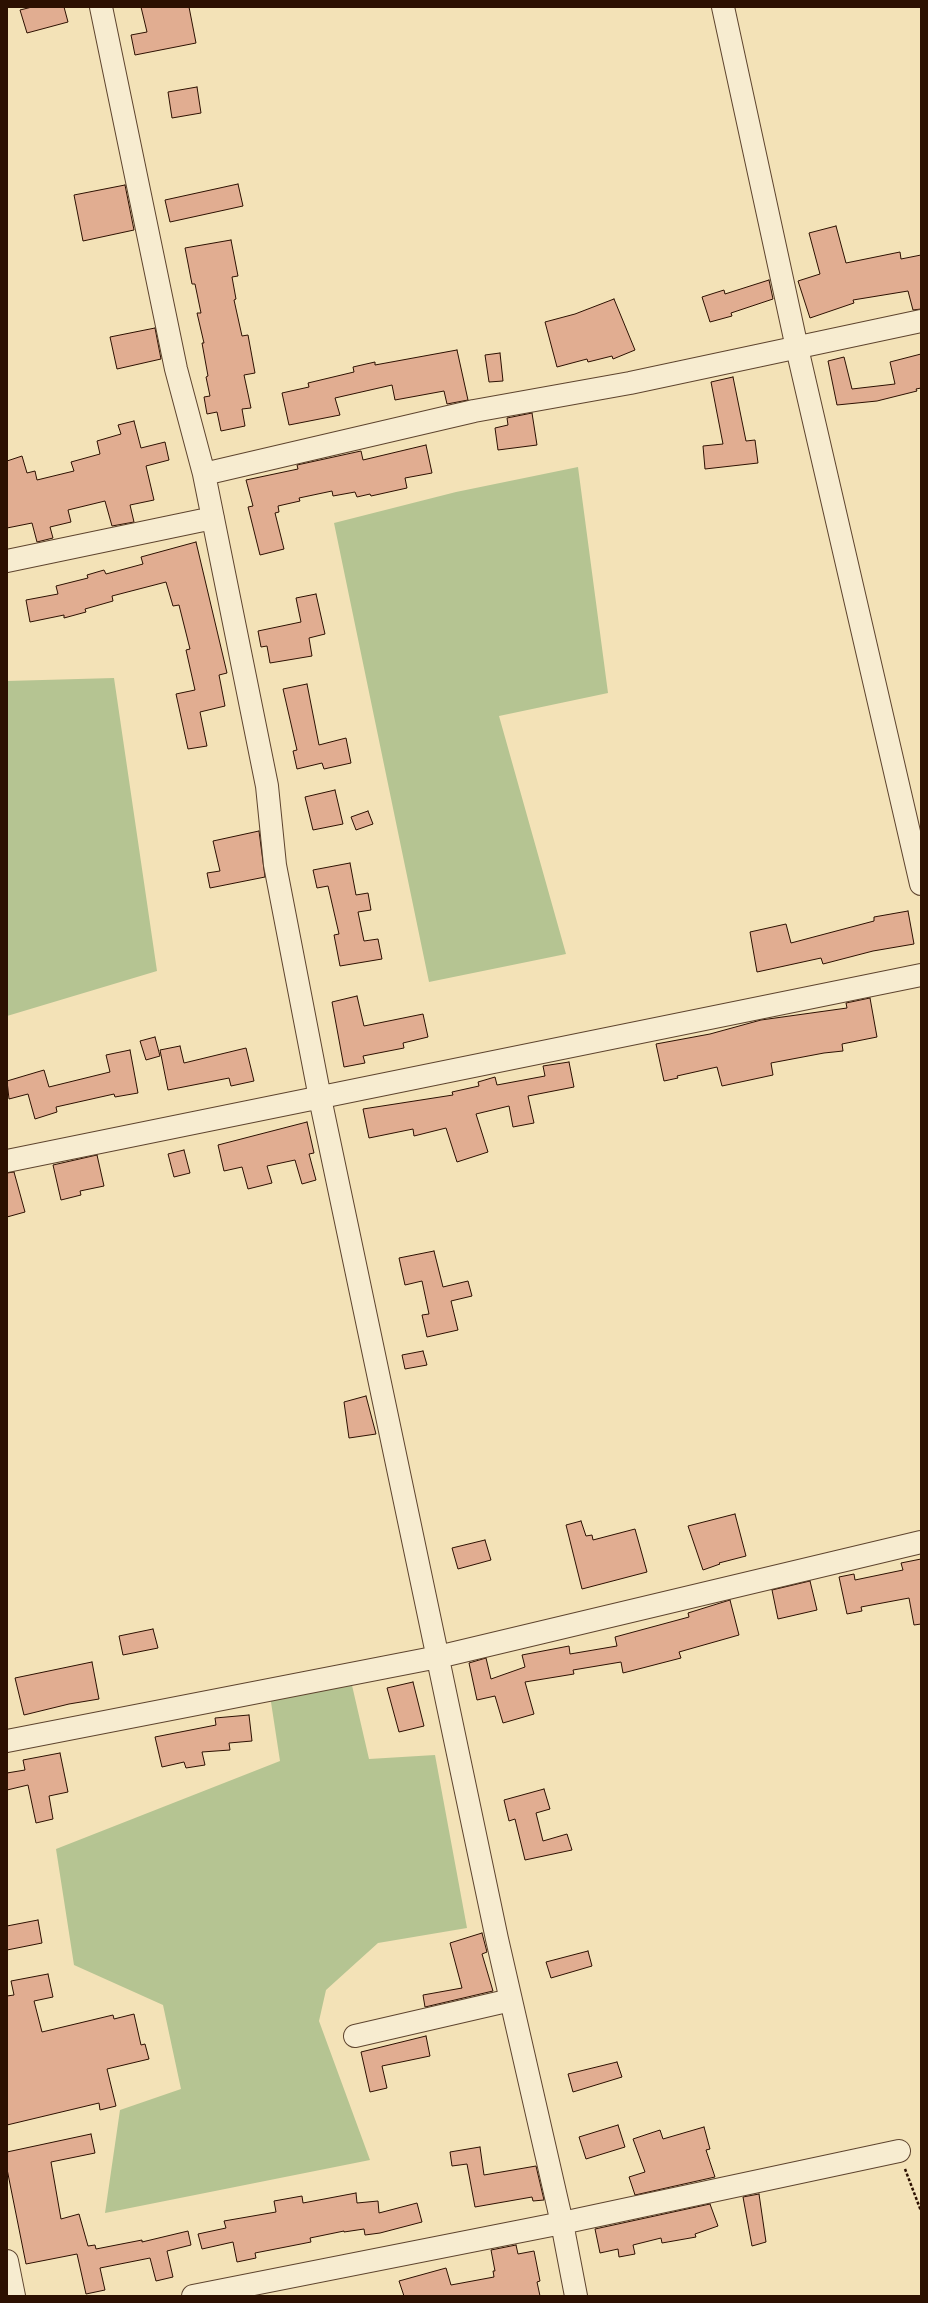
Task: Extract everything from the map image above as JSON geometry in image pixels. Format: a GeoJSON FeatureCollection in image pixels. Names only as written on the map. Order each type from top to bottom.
{"type":"FeatureCollection","features":[{"type":"Feature","properties":{"kind":"street"},"geometry":{"type":"LineString","coordinates":[[101,7],[169,338],[204,474],[267,786],[275,865],[320,1098],[511,2000],[562,2223],[576,2296]]}},
{"type":"Feature","properties":{"kind":"street"},"geometry":{"type":"LineString","coordinates":[[723,7],[797,348],[921,884]]}},
{"type":"Feature","properties":{"kind":"street"},"geometry":{"type":"LineString","coordinates":[[204,474],[474,412],[630,383],[921,321]]}},
{"type":"Feature","properties":{"kind":"street"},"geometry":{"type":"LineString","coordinates":[[7,561],[213,518]]}},
{"type":"Feature","properties":{"kind":"street"},"geometry":{"type":"LineString","coordinates":[[7,1161],[921,974]]}},
{"type":"Feature","properties":{"kind":"street"},"geometry":{"type":"LineString","coordinates":[[7,1741],[438,1657],[921,1542]]}},
{"type":"Feature","properties":{"kind":"street"},"geometry":{"type":"LineString","coordinates":[[354,2036],[511,2000]]}},
{"type":"Feature","properties":{"kind":"street"},"geometry":{"type":"LineString","coordinates":[[193,2296],[562,2223],[899,2151]]}},
{"type":"Feature","properties":{"kind":"street"},"geometry":{"type":"LineString","coordinates":[[7,2261],[14,2296]]}},
{"type":"Feature","properties":{"kind":"path"},"geometry":{"type":"LineString","coordinates":[[899,2151],[921,2212]]}},
{"type":"Feature","properties":{"kind":"green space"},"geometry":{"type":"Polygon","coordinates":[[[578,467],[608,693],[499,716],[566,954],[429,982],[334,523],[456,492],[578,467]]]}},
{"type":"Feature","properties":{"kind":"green space"},"geometry":{"type":"Polygon","coordinates":[[[114,678],[157,971],[7,1016],[7,681],[114,678]]]}},
{"type":"Feature","properties":{"kind":"green space"},"geometry":{"type":"Polygon","coordinates":[[[348,1668],[369,1759],[435,1755],[467,1928],[378,1943],[326,1990],[319,2021],[370,2160],[105,2213],[120,2110],[181,2089],[163,2005],[74,1965],[56,1849],[280,1761],[269,1689],[348,1668]]]}},
{"type":"Feature","properties":{"kind":"building"},"geometry":{"type":"Polygon","coordinates":[[[32,7],[64,7],[68,22],[27,33],[20,10],[32,7]]]}},
{"type":"Feature","properties":{"kind":"building"},"geometry":{"type":"Polygon","coordinates":[[[141,7],[189,7],[196,43],[135,55],[131,35],[147,32],[141,7]]]}},
{"type":"Feature","properties":{"kind":"building"},"geometry":{"type":"Polygon","coordinates":[[[197,87],[201,113],[172,118],[168,92],[197,87]]]}},
{"type":"Feature","properties":{"kind":"building"},"geometry":{"type":"Polygon","coordinates":[[[238,184],[243,206],[170,222],[165,200],[238,184]]]}},
{"type":"Feature","properties":{"kind":"building"},"geometry":{"type":"Polygon","coordinates":[[[125,185],[134,230],[83,241],[74,195],[125,185]]]}},
{"type":"Feature","properties":{"kind":"building"},"geometry":{"type":"Polygon","coordinates":[[[836,226],[846,263],[900,252],[901,259],[921,255],[921,309],[913,310],[908,291],[853,300],[854,303],[810,318],[798,281],[820,274],[809,233],[836,226]]]}},
{"type":"Feature","properties":{"kind":"building"},"geometry":{"type":"Polygon","coordinates":[[[231,240],[238,276],[232,277],[236,299],[234,300],[242,336],[248,335],[255,373],[244,375],[251,408],[242,409],[245,426],[221,431],[217,412],[207,414],[204,397],[210,396],[202,343],[204,343],[197,313],[201,313],[195,284],[192,284],[185,248],[231,240]]]}},
{"type":"Feature","properties":{"kind":"building"},"geometry":{"type":"Polygon","coordinates":[[[769,280],[773,299],[731,313],[732,316],[710,322],[702,297],[724,290],[725,294],[769,280]]]}},
{"type":"Feature","properties":{"kind":"building"},"geometry":{"type":"Polygon","coordinates":[[[614,299],[635,350],[613,359],[612,356],[588,362],[587,359],[557,367],[545,322],[575,314],[614,299]]]}},
{"type":"Feature","properties":{"kind":"building"},"geometry":{"type":"Polygon","coordinates":[[[155,328],[161,359],[117,369],[110,337],[155,328]]]}},
{"type":"Feature","properties":{"kind":"building"},"geometry":{"type":"Polygon","coordinates":[[[457,350],[468,400],[447,404],[444,391],[395,400],[392,385],[335,398],[340,415],[289,425],[282,393],[309,387],[308,383],[354,372],[353,367],[375,362],[375,365],[457,350]]]}},
{"type":"Feature","properties":{"kind":"building"},"geometry":{"type":"Polygon","coordinates":[[[500,353],[503,381],[489,382],[485,355],[500,353]]]}},
{"type":"Feature","properties":{"kind":"building"},"geometry":{"type":"Polygon","coordinates":[[[921,354],[921,388],[916,389],[917,391],[877,401],[837,405],[828,361],[844,357],[852,389],[895,384],[890,362],[921,354]]]}},
{"type":"Feature","properties":{"kind":"building"},"geometry":{"type":"Polygon","coordinates":[[[733,377],[746,441],[755,440],[758,463],[705,469],[703,446],[723,444],[711,382],[733,377]]]}},
{"type":"Feature","properties":{"kind":"building"},"geometry":{"type":"Polygon","coordinates":[[[532,413],[537,445],[498,450],[495,428],[508,425],[507,418],[532,413]]]}},
{"type":"Feature","properties":{"kind":"building"},"geometry":{"type":"Polygon","coordinates":[[[134,421],[141,448],[165,442],[169,460],[146,466],[154,500],[130,505],[134,522],[112,526],[105,501],[68,510],[71,522],[50,527],[53,538],[37,542],[32,523],[7,528],[7,461],[22,456],[27,473],[35,471],[37,480],[74,471],[71,462],[100,454],[97,441],[121,434],[118,425],[134,421]]]}},
{"type":"Feature","properties":{"kind":"building"},"geometry":{"type":"Polygon","coordinates":[[[426,445],[432,473],[405,478],[407,488],[371,496],[370,494],[357,497],[355,492],[333,496],[332,491],[299,498],[300,501],[278,506],[279,512],[275,513],[284,549],[260,555],[248,507],[253,506],[246,480],[298,469],[297,465],[361,451],[363,460],[426,445]]]}},
{"type":"Feature","properties":{"kind":"building"},"geometry":{"type":"Polygon","coordinates":[[[196,542],[227,673],[219,675],[225,706],[200,712],[207,746],[188,749],[176,694],[195,690],[186,650],[190,649],[179,605],[173,606],[166,582],[112,596],[113,601],[85,609],[86,612],[64,618],[64,615],[30,622],[26,600],[58,594],[56,586],[88,578],[87,575],[104,570],[106,574],[143,564],[141,557],[196,542]]]}},
{"type":"Feature","properties":{"kind":"building"},"geometry":{"type":"Polygon","coordinates":[[[316,594],[325,634],[309,638],[312,656],[270,663],[267,646],[261,647],[258,631],[301,622],[296,598],[316,594]]]}},
{"type":"Feature","properties":{"kind":"building"},"geometry":{"type":"Polygon","coordinates":[[[307,684],[319,745],[346,738],[351,763],[324,769],[322,763],[297,769],[293,751],[297,750],[283,689],[307,684]]]}},
{"type":"Feature","properties":{"kind":"building"},"geometry":{"type":"Polygon","coordinates":[[[335,790],[343,824],[313,830],[305,797],[335,790]]]}},
{"type":"Feature","properties":{"kind":"building"},"geometry":{"type":"Polygon","coordinates":[[[368,811],[373,824],[356,830],[351,817],[368,811]]]}},
{"type":"Feature","properties":{"kind":"building"},"geometry":{"type":"Polygon","coordinates":[[[259,831],[265,877],[210,888],[207,873],[220,871],[213,841],[259,831]]]}},
{"type":"Feature","properties":{"kind":"building"},"geometry":{"type":"Polygon","coordinates":[[[350,863],[356,895],[368,893],[371,910],[358,912],[364,941],[378,939],[382,959],[340,966],[334,935],[339,934],[328,886],[317,888],[313,870],[350,863]]]}},
{"type":"Feature","properties":{"kind":"building"},"geometry":{"type":"Polygon","coordinates":[[[908,911],[914,944],[873,951],[823,964],[821,958],[757,972],[750,932],[786,924],[791,943],[874,921],[874,917],[908,911]]]}},
{"type":"Feature","properties":{"kind":"building"},"geometry":{"type":"Polygon","coordinates":[[[357,996],[364,1026],[423,1014],[428,1037],[403,1043],[404,1048],[363,1056],[365,1063],[344,1067],[332,1002],[357,996]]]}},
{"type":"Feature","properties":{"kind":"building"},"geometry":{"type":"Polygon","coordinates":[[[870,998],[877,1037],[842,1044],[843,1051],[771,1063],[773,1075],[722,1086],[717,1067],[677,1076],[678,1078],[664,1081],[656,1044],[710,1034],[761,1020],[847,1008],[846,1003],[870,998]]]}},
{"type":"Feature","properties":{"kind":"building"},"geometry":{"type":"Polygon","coordinates":[[[155,1037],[160,1056],[146,1060],[140,1041],[155,1037]]]}},
{"type":"Feature","properties":{"kind":"building"},"geometry":{"type":"Polygon","coordinates":[[[180,1046],[184,1063],[246,1048],[254,1081],[231,1086],[229,1078],[168,1090],[160,1050],[180,1046]]]}},
{"type":"Feature","properties":{"kind":"building"},"geometry":{"type":"Polygon","coordinates":[[[130,1050],[138,1093],[115,1097],[114,1094],[56,1107],[57,1112],[35,1119],[28,1094],[9,1099],[7,1081],[44,1070],[49,1087],[110,1072],[106,1055],[130,1050]]]}},
{"type":"Feature","properties":{"kind":"building"},"geometry":{"type":"Polygon","coordinates":[[[569,1062],[574,1087],[528,1096],[534,1123],[513,1127],[509,1106],[476,1114],[488,1152],[457,1162],[446,1128],[414,1136],[413,1129],[369,1138],[363,1109],[453,1095],[452,1092],[479,1086],[478,1082],[495,1077],[497,1085],[545,1076],[543,1066],[569,1062]]]}},
{"type":"Feature","properties":{"kind":"building"},"geometry":{"type":"Polygon","coordinates":[[[307,1122],[314,1153],[309,1154],[316,1180],[302,1184],[295,1160],[267,1166],[272,1183],[248,1189],[242,1167],[224,1171],[218,1145],[307,1122]]]}},
{"type":"Feature","properties":{"kind":"building"},"geometry":{"type":"Polygon","coordinates":[[[184,1150],[190,1173],[174,1177],[168,1154],[184,1150]]]}},
{"type":"Feature","properties":{"kind":"building"},"geometry":{"type":"Polygon","coordinates":[[[97,1155],[104,1186],[80,1191],[81,1195],[61,1200],[53,1165],[97,1155]]]}},
{"type":"Feature","properties":{"kind":"building"},"geometry":{"type":"Polygon","coordinates":[[[14,1172],[25,1212],[7,1217],[7,1173],[14,1172]]]}},
{"type":"Feature","properties":{"kind":"building"},"geometry":{"type":"Polygon","coordinates":[[[434,1251],[443,1287],[468,1281],[472,1296],[451,1301],[458,1330],[427,1337],[422,1315],[429,1314],[422,1281],[405,1285],[399,1258],[434,1251]]]}},
{"type":"Feature","properties":{"kind":"building"},"geometry":{"type":"Polygon","coordinates":[[[423,1351],[427,1365],[405,1369],[402,1355],[423,1351]]]}},
{"type":"Feature","properties":{"kind":"building"},"geometry":{"type":"Polygon","coordinates":[[[366,1396],[376,1434],[349,1438],[344,1402],[366,1396]]]}},
{"type":"Feature","properties":{"kind":"building"},"geometry":{"type":"Polygon","coordinates":[[[735,1514],[746,1556],[719,1563],[720,1564],[703,1570],[688,1526],[735,1514]]]}},
{"type":"Feature","properties":{"kind":"building"},"geometry":{"type":"Polygon","coordinates":[[[581,1521],[586,1536],[592,1535],[593,1540],[635,1529],[647,1572],[582,1589],[566,1525],[581,1521]]]}},
{"type":"Feature","properties":{"kind":"building"},"geometry":{"type":"Polygon","coordinates":[[[485,1540],[491,1560],[458,1569],[452,1548],[485,1540]]]}},
{"type":"Feature","properties":{"kind":"building"},"geometry":{"type":"Polygon","coordinates":[[[921,1559],[921,1624],[914,1625],[909,1598],[861,1607],[862,1611],[847,1614],[839,1577],[854,1574],[855,1580],[903,1570],[901,1563],[921,1559]]]}},
{"type":"Feature","properties":{"kind":"building"},"geometry":{"type":"Polygon","coordinates":[[[810,1581],[817,1610],[778,1619],[772,1590],[810,1581]]]}},
{"type":"Feature","properties":{"kind":"building"},"geometry":{"type":"Polygon","coordinates":[[[730,1600],[739,1635],[679,1652],[681,1658],[623,1673],[621,1662],[573,1670],[574,1674],[525,1682],[534,1714],[503,1723],[495,1696],[477,1700],[469,1663],[486,1658],[491,1679],[525,1667],[522,1655],[569,1646],[570,1654],[617,1646],[615,1637],[689,1617],[688,1613],[730,1600]]]}},
{"type":"Feature","properties":{"kind":"building"},"geometry":{"type":"Polygon","coordinates":[[[153,1629],[158,1648],[123,1655],[119,1636],[153,1629]]]}},
{"type":"Feature","properties":{"kind":"building"},"geometry":{"type":"Polygon","coordinates":[[[92,1662],[99,1699],[69,1704],[24,1715],[15,1678],[92,1662]]]}},
{"type":"Feature","properties":{"kind":"building"},"geometry":{"type":"Polygon","coordinates":[[[413,1682],[424,1726],[399,1732],[387,1688],[413,1682]]]}},
{"type":"Feature","properties":{"kind":"building"},"geometry":{"type":"Polygon","coordinates":[[[249,1715],[252,1741],[229,1743],[230,1750],[202,1752],[205,1765],[186,1768],[184,1762],[162,1767],[155,1737],[216,1725],[215,1718],[249,1715]]]}},
{"type":"Feature","properties":{"kind":"building"},"geometry":{"type":"Polygon","coordinates":[[[60,1753],[68,1792],[49,1796],[53,1819],[36,1823],[28,1785],[7,1790],[7,1773],[25,1770],[23,1760],[60,1753]]]}},
{"type":"Feature","properties":{"kind":"building"},"geometry":{"type":"Polygon","coordinates":[[[544,1789],[550,1809],[536,1813],[543,1841],[567,1834],[572,1850],[525,1860],[515,1819],[509,1821],[504,1800],[544,1789]]]}},
{"type":"Feature","properties":{"kind":"building"},"geometry":{"type":"Polygon","coordinates":[[[38,1920],[42,1943],[7,1950],[7,1926],[38,1920]]]}},
{"type":"Feature","properties":{"kind":"building"},"geometry":{"type":"Polygon","coordinates":[[[482,1933],[487,1952],[482,1954],[493,1991],[425,2007],[423,1995],[462,1988],[450,1943],[482,1933]]]}},
{"type":"Feature","properties":{"kind":"building"},"geometry":{"type":"Polygon","coordinates":[[[588,1951],[592,1966],[551,1978],[546,1962],[588,1951]]]}},
{"type":"Feature","properties":{"kind":"building"},"geometry":{"type":"Polygon","coordinates":[[[48,1974],[53,1997],[34,2001],[42,2032],[113,2015],[114,2019],[134,2014],[141,2045],[145,2044],[149,2059],[107,2069],[116,2106],[100,2110],[99,2103],[7,2125],[7,1996],[14,1995],[11,1981],[48,1974]]]}},
{"type":"Feature","properties":{"kind":"building"},"geometry":{"type":"Polygon","coordinates":[[[426,2036],[430,2056],[382,2066],[387,2088],[370,2092],[361,2052],[426,2036]]]}},
{"type":"Feature","properties":{"kind":"building"},"geometry":{"type":"Polygon","coordinates":[[[617,2062],[622,2077],[573,2092],[568,2074],[617,2062]]]}},
{"type":"Feature","properties":{"kind":"building"},"geometry":{"type":"Polygon","coordinates":[[[618,2125],[625,2147],[586,2159],[579,2137],[618,2125]]]}},
{"type":"Feature","properties":{"kind":"building"},"geometry":{"type":"Polygon","coordinates":[[[704,2127],[710,2149],[706,2150],[715,2177],[635,2195],[629,2177],[645,2172],[633,2139],[660,2130],[663,2139],[704,2127]]]}},
{"type":"Feature","properties":{"kind":"building"},"geometry":{"type":"Polygon","coordinates":[[[91,2134],[95,2153],[51,2162],[61,2219],[79,2214],[88,2246],[95,2245],[96,2249],[142,2240],[142,2242],[188,2231],[191,2245],[167,2251],[173,2277],[156,2281],[150,2258],[100,2268],[105,2290],[86,2294],[77,2254],[26,2264],[7,2169],[7,2152],[91,2134]]]}},
{"type":"Feature","properties":{"kind":"building"},"geometry":{"type":"Polygon","coordinates":[[[480,2147],[484,2175],[536,2166],[544,2200],[533,2201],[532,2197],[475,2207],[467,2164],[452,2166],[450,2152],[480,2147]]]}},
{"type":"Feature","properties":{"kind":"building"},"geometry":{"type":"Polygon","coordinates":[[[356,2193],[357,2203],[378,2201],[379,2213],[417,2203],[422,2222],[380,2233],[365,2235],[364,2229],[344,2231],[310,2238],[311,2242],[255,2253],[256,2258],[237,2262],[233,2242],[202,2249],[198,2234],[226,2228],[224,2221],[276,2212],[274,2201],[302,2196],[303,2203],[356,2193]]]}},
{"type":"Feature","properties":{"kind":"building"},"geometry":{"type":"Polygon","coordinates":[[[759,2194],[766,2242],[752,2246],[743,2197],[759,2194]]]}},
{"type":"Feature","properties":{"kind":"building"},"geometry":{"type":"Polygon","coordinates":[[[710,2204],[718,2226],[695,2234],[696,2237],[662,2243],[661,2238],[633,2245],[635,2254],[619,2257],[618,2249],[600,2253],[595,2229],[710,2204]]]}},
{"type":"Feature","properties":{"kind":"building"},"geometry":{"type":"Polygon","coordinates":[[[516,2245],[518,2254],[534,2251],[540,2281],[537,2282],[540,2296],[404,2296],[399,2281],[446,2268],[451,2285],[494,2277],[493,2271],[495,2271],[491,2250],[516,2245]]]}}]}
